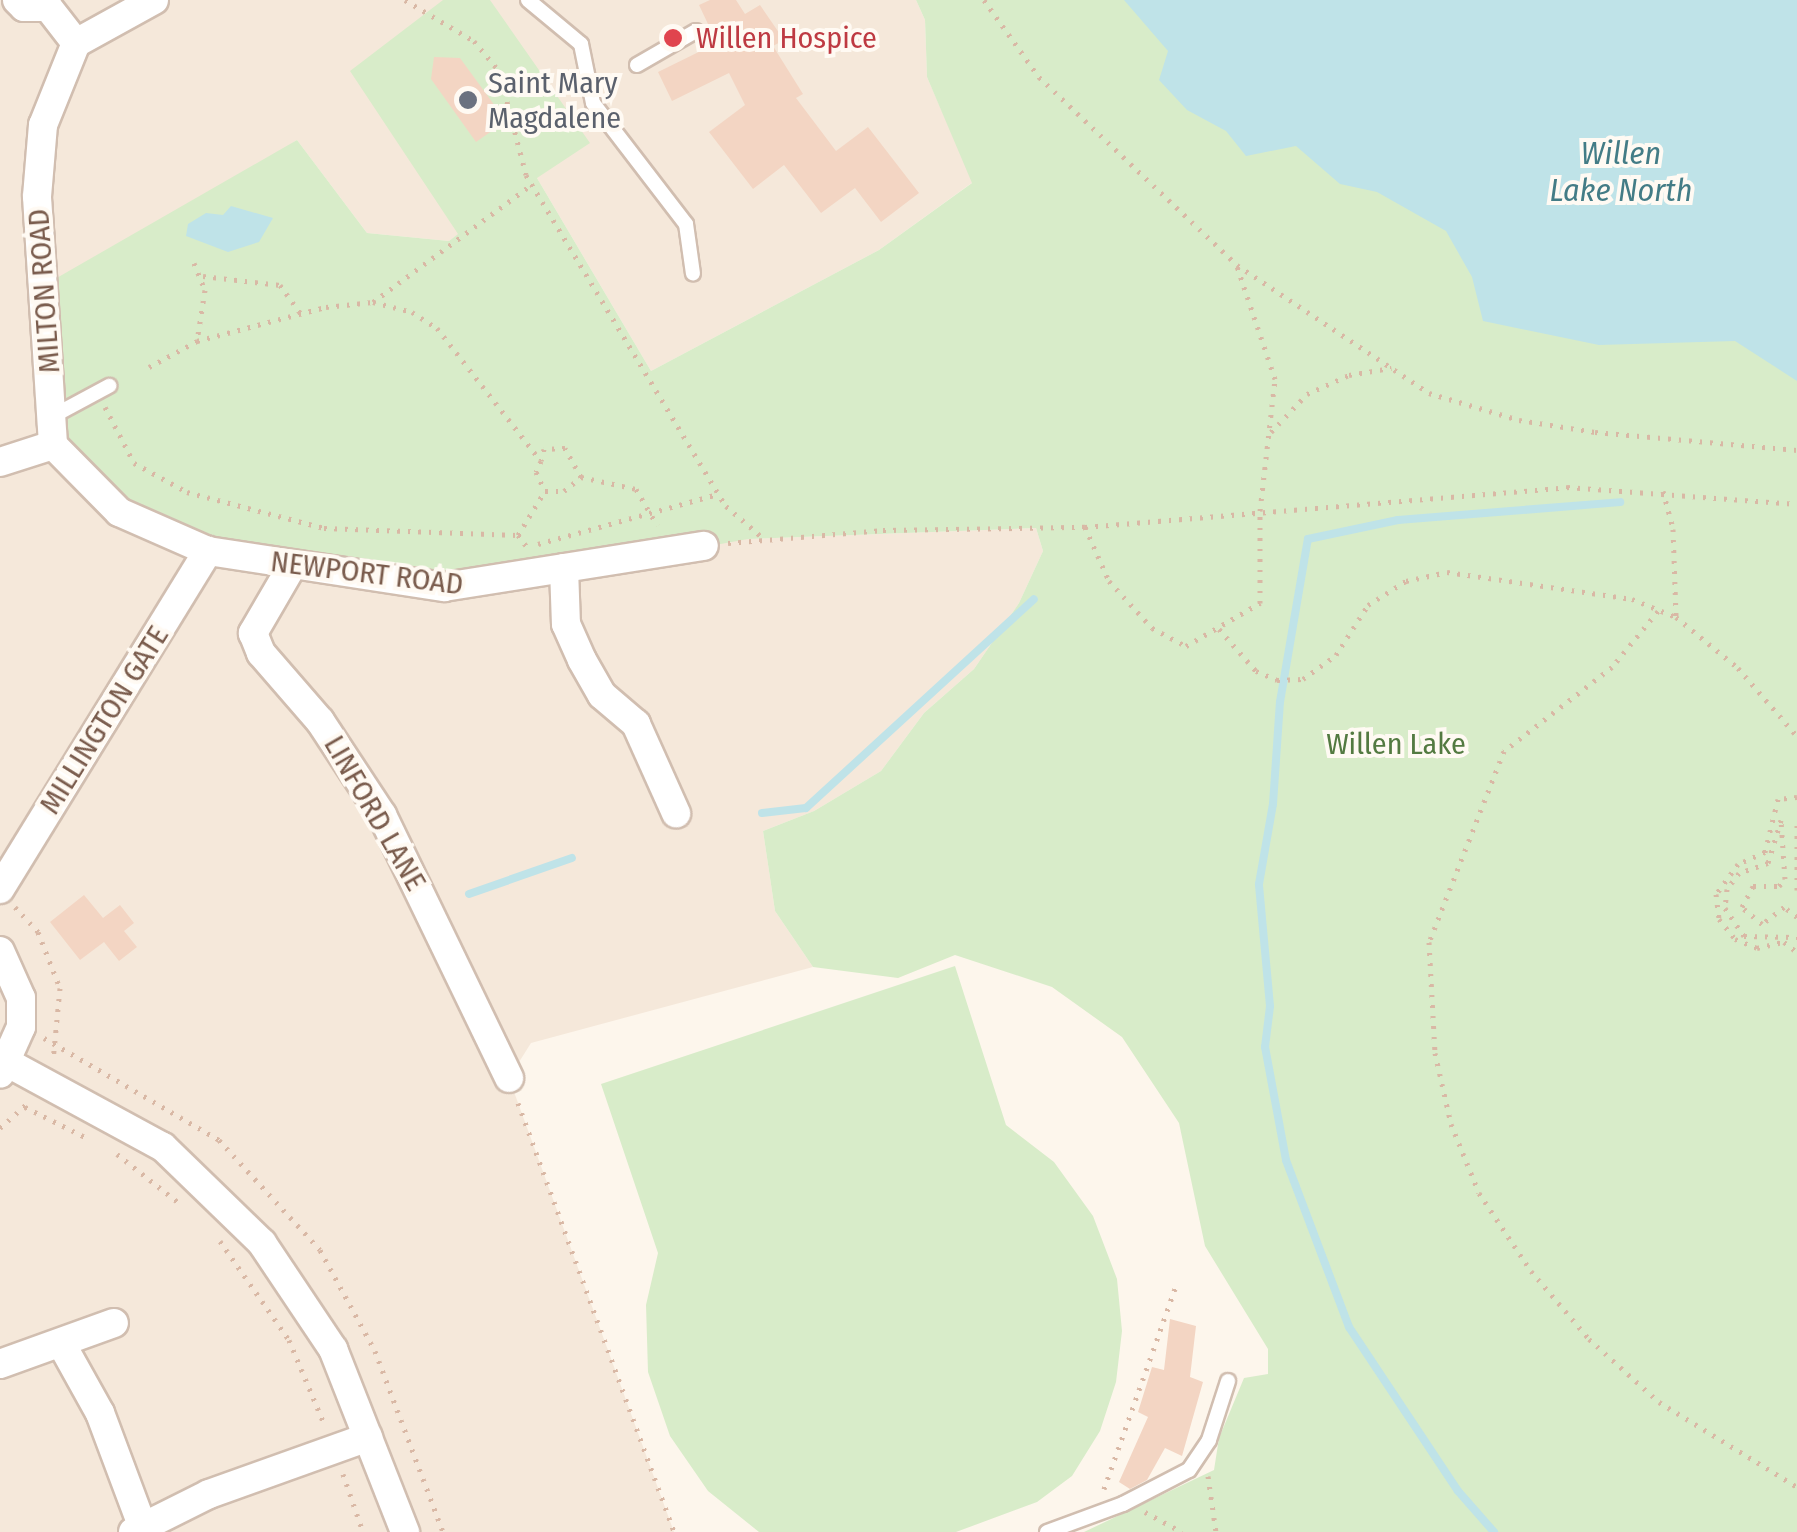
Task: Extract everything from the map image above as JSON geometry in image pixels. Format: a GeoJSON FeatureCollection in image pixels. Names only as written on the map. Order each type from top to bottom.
{"type":"FeatureCollection","features":[{"type":"Feature","properties":{"kind":"street"},"geometry":{"type":"LineString","coordinates":[[17,0],[24,8],[50,3],[76,42],[154,0]]}},
{"type":"Feature","properties":{"kind":"street","name":"MILTON ROAD"},"geometry":{"type":"LineString","coordinates":[[53,445],[37,197],[43,124],[76,42]]}},
{"type":"Feature","properties":{"kind":"street"},"geometry":{"type":"LineString","coordinates":[[0,462],[53,445],[119,512],[208,550]]}},
{"type":"Feature","properties":{"kind":"street","name":"NEWPORT ROAD"},"geometry":{"type":"LineString","coordinates":[[208,550],[444,588],[704,546]]}},
{"type":"Feature","properties":{"kind":"street","name":"MILLINGTON GATE"},"geometry":{"type":"LineString","coordinates":[[0,889],[208,550]]}},
{"type":"Feature","properties":{"kind":"street","name":"LINFORD LANE"},"geometry":{"type":"LineString","coordinates":[[292,566],[252,632],[260,653],[320,720],[382,815],[509,1078]]}},
{"type":"Feature","properties":{"kind":"street"},"geometry":{"type":"LineString","coordinates":[[564,568],[566,624],[582,660],[602,695],[636,724],[676,813]]}},
{"type":"Feature","properties":{"kind":"street"},"geometry":{"type":"LineString","coordinates":[[0,951],[20,998],[21,1027],[4,1068],[163,1147],[262,1243],[333,1349],[405,1532]]}},
{"type":"Feature","properties":{"kind":"street"},"geometry":{"type":"LineString","coordinates":[[0,1364],[114,1323]]}},
{"type":"Feature","properties":{"kind":"street"},"geometry":{"type":"LineString","coordinates":[[60,1343],[100,1413],[138,1530],[209,1494],[368,1436]]}},
{"type":"Feature","properties":{"kind":"lane"},"geometry":{"type":"LineString","coordinates":[[528,0],[581,44],[593,103],[686,224],[693,274]]}},
{"type":"Feature","properties":{"kind":"lane"},"geometry":{"type":"LineString","coordinates":[[637,65],[696,32]]}},
{"type":"Feature","properties":{"kind":"lane"},"geometry":{"type":"LineString","coordinates":[[53,416],[86,394],[109,386]]}},
{"type":"Feature","properties":{"kind":"lane"},"geometry":{"type":"LineString","coordinates":[[1047,1532],[1123,1504],[1172,1480],[1203,1452],[1228,1382]]}},
{"type":"Feature","properties":{"kind":"path"},"geometry":{"type":"LineString","coordinates":[[984,0],[1039,77],[1237,265],[1429,393],[1520,420],[1797,450]]}},
{"type":"Feature","properties":{"kind":"path"},"geometry":{"type":"LineString","coordinates":[[407,1],[474,41],[498,71],[532,184],[650,371],[718,494],[764,538]]}},
{"type":"Feature","properties":{"kind":"path"},"geometry":{"type":"LineString","coordinates":[[373,302],[532,184]]}},
{"type":"Feature","properties":{"kind":"path"},"geometry":{"type":"LineString","coordinates":[[194,263],[203,276],[197,341]]}},
{"type":"Feature","properties":{"kind":"path"},"geometry":{"type":"LineString","coordinates":[[1085,528],[1109,581],[1152,628],[1186,646],[1260,603],[1260,511],[1275,379],[1237,265]]}},
{"type":"Feature","properties":{"kind":"path"},"geometry":{"type":"LineString","coordinates":[[203,276],[280,285],[301,314]]}},
{"type":"Feature","properties":{"kind":"path"},"geometry":{"type":"LineString","coordinates":[[149,367],[197,341],[301,314],[373,302],[412,312],[437,328],[541,461]]}},
{"type":"Feature","properties":{"kind":"path"},"geometry":{"type":"LineString","coordinates":[[1268,436],[1307,394],[1391,368]]}},
{"type":"Feature","properties":{"kind":"path"},"geometry":{"type":"LineString","coordinates":[[86,394],[103,401],[134,462],[187,492],[324,528],[518,535]]}},
{"type":"Feature","properties":{"kind":"path"},"geometry":{"type":"LineString","coordinates":[[545,491],[536,472],[544,449],[565,448],[581,478]]}},
{"type":"Feature","properties":{"kind":"path"},"geometry":{"type":"LineString","coordinates":[[545,491],[564,491],[581,478],[636,489],[658,524]]}},
{"type":"Feature","properties":{"kind":"path"},"geometry":{"type":"LineString","coordinates":[[704,546],[764,538],[1085,528],[1493,490],[1663,491],[1797,504]]}},
{"type":"Feature","properties":{"kind":"path"},"geometry":{"type":"LineString","coordinates":[[518,535],[545,491]]}},
{"type":"Feature","properties":{"kind":"path"},"geometry":{"type":"LineString","coordinates":[[1663,491],[1673,529],[1676,617]]}},
{"type":"Feature","properties":{"kind":"path"},"geometry":{"type":"LineString","coordinates":[[518,535],[524,548],[651,508],[718,494]]}},
{"type":"Feature","properties":{"kind":"path"},"geometry":{"type":"LineString","coordinates":[[1219,628],[1256,671],[1276,680],[1304,680],[1336,655],[1368,605],[1406,581],[1447,572],[1632,599],[1676,617],[1738,668],[1797,736]]}},
{"type":"Feature","properties":{"kind":"path"},"geometry":{"type":"LineString","coordinates":[[1658,610],[1612,667],[1504,751],[1428,942],[1435,1053],[1450,1124],[1480,1193],[1543,1285],[1588,1339],[1658,1402],[1797,1487]]}},
{"type":"Feature","properties":{"kind":"path"},"geometry":{"type":"LineString","coordinates":[[1797,797],[1778,799],[1765,852],[1738,864],[1716,894],[1720,919],[1735,939],[1757,948],[1784,942],[1797,952]]}},
{"type":"Feature","properties":{"kind":"path"},"geometry":{"type":"LineString","coordinates":[[1797,917],[1784,906],[1762,924],[1742,907],[1752,886],[1779,886],[1785,879],[1781,820],[1775,822],[1768,863],[1738,873],[1727,889],[1725,908],[1744,936],[1797,938]]}},
{"type":"Feature","properties":{"kind":"path"},"geometry":{"type":"LineString","coordinates":[[1797,825],[1797,890]]}},
{"type":"Feature","properties":{"kind":"path"},"geometry":{"type":"LineString","coordinates":[[509,1078],[674,1532]]}},
{"type":"Feature","properties":{"kind":"path"},"geometry":{"type":"LineString","coordinates":[[25,1107],[114,1152],[186,1209]]}},
{"type":"Feature","properties":{"kind":"path"},"geometry":{"type":"LineString","coordinates":[[209,1231],[290,1340],[364,1532]]}},
{"type":"Feature","properties":{"kind":"path"},"geometry":{"type":"LineString","coordinates":[[1098,1496],[1108,1486],[1177,1283]]}},
{"type":"Feature","properties":{"kind":"path"},"geometry":{"type":"LineString","coordinates":[[1203,1452],[1216,1532]]}},
{"type":"Feature","properties":{"kind":"path"},"geometry":{"type":"LineString","coordinates":[[1123,1504],[1182,1532]]}},
{"type":"Feature","properties":{"kind":"shaded area"},"geometry":{"type":"Polygon","coordinates":[[[0,0],[916,0],[925,20],[927,77],[973,182],[879,250],[651,371],[537,178],[449,241],[367,233],[297,140],[203,201],[748,539],[1036,528],[1043,551],[1019,603],[974,669],[924,713],[881,771],[814,811],[763,831],[775,911],[813,967],[531,1043],[509,1078],[674,1532],[0,1532],[0,0]]]}},
{"type":"Feature","properties":{"kind":"green space","name":"Willen Lake"},"geometry":{"type":"Polygon","coordinates":[[[443,0],[490,0],[590,143],[537,178],[651,371],[879,250],[972,183],[927,77],[925,20],[916,0],[1797,0],[1797,1532],[1084,1532],[1214,1470],[1219,1438],[1244,1378],[1268,1374],[1268,1349],[1205,1246],[1179,1123],[1122,1037],[1052,987],[955,955],[898,978],[813,967],[775,911],[763,831],[814,811],[881,771],[924,713],[974,669],[1019,603],[1043,551],[1036,528],[748,539],[529,579],[292,566],[119,512],[53,445],[41,287],[297,140],[367,233],[449,241],[458,234],[350,71],[443,0]]]}},
{"type":"Feature","properties":{"kind":"green space"},"geometry":{"type":"Polygon","coordinates":[[[955,966],[1006,1125],[1054,1162],[1093,1216],[1117,1279],[1122,1331],[1116,1382],[1100,1431],[1072,1476],[1037,1502],[956,1532],[759,1532],[708,1491],[670,1436],[648,1372],[646,1305],[658,1253],[601,1084],[955,966]]]}},
{"type":"Feature","properties":{"kind":"water","name":"Willen Lake North"},"geometry":{"type":"Polygon","coordinates":[[[1124,0],[1797,0],[1797,381],[1735,341],[1599,345],[1483,321],[1472,277],[1446,231],[1377,192],[1340,184],[1296,146],[1246,156],[1226,131],[1187,110],[1159,80],[1168,51],[1124,0]]]}},
{"type":"Feature","properties":{"kind":"water"},"geometry":{"type":"Polygon","coordinates":[[[231,206],[273,218],[259,242],[228,252],[186,236],[188,224],[206,213],[223,215],[231,206]]]}},
{"type":"Feature","properties":{"kind":"building","name":"Willen Hospice"},"geometry":{"type":"Polygon","coordinates":[[[710,0],[736,0],[745,14],[760,5],[784,40],[773,46],[803,94],[796,98],[836,151],[868,127],[919,193],[881,222],[855,188],[821,213],[784,165],[753,189],[709,132],[745,105],[729,73],[672,101],[658,72],[717,43],[699,5],[710,0]]]}},
{"type":"Feature","properties":{"kind":"building","name":"Saint Mary Magdalene"},"geometry":{"type":"Polygon","coordinates":[[[434,57],[460,58],[506,121],[476,142],[431,79],[434,57]]]}},
{"type":"Feature","properties":{"kind":"building"},"geometry":{"type":"Polygon","coordinates":[[[84,895],[103,918],[120,905],[134,923],[124,931],[137,947],[119,961],[104,942],[80,960],[50,922],[84,895]]]}},
{"type":"Feature","properties":{"kind":"building"},"geometry":{"type":"Polygon","coordinates":[[[1170,1319],[1196,1326],[1190,1377],[1203,1382],[1182,1456],[1165,1448],[1147,1480],[1130,1489],[1119,1482],[1148,1417],[1138,1412],[1152,1367],[1164,1370],[1170,1319]]]}},
{"type":"Feature","properties":{"kind":"waterway"},"geometry":{"type":"LineString","coordinates":[[1494,1532],[1458,1491],[1349,1327],[1286,1160],[1265,1047],[1270,1006],[1259,884],[1273,804],[1280,702],[1308,539],[1398,520],[1620,502]]}},
{"type":"Feature","properties":{"kind":"waterway"},"geometry":{"type":"LineString","coordinates":[[762,813],[806,808],[1034,599]]}},
{"type":"Feature","properties":{"kind":"waterway"},"geometry":{"type":"LineString","coordinates":[[469,894],[572,858]]}},
{"type":"Feature","properties":{"kind":"place","name":"Willen Hospice"},"geometry":{"type":"Point","coordinates":[673,38]}},
{"type":"Feature","properties":{"kind":"place","name":"Saint Mary Magdalene"},"geometry":{"type":"Point","coordinates":[468,100]}}]}
